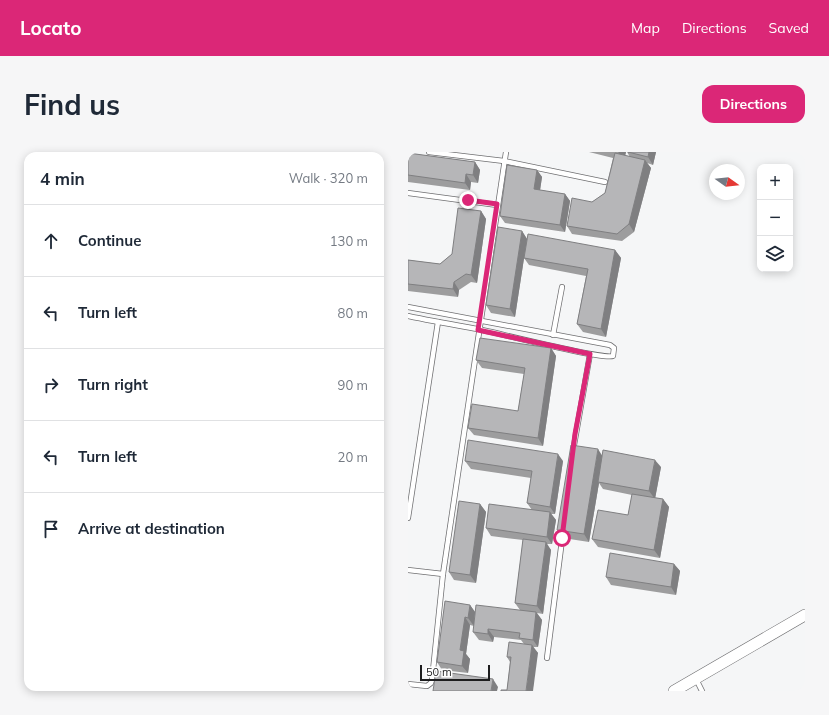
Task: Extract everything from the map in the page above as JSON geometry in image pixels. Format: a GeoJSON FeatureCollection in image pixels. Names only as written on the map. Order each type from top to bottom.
{"type":"FeatureCollection","features":[{"type":"Feature","properties":{"kind":"street"},"geometry":{"type":"LineString","coordinates":[[674,691],[805,615]]}},
{"type":"Feature","properties":{"kind":"lane"},"geometry":{"type":"LineString","coordinates":[[429,152],[504,161],[605,182]]}},
{"type":"Feature","properties":{"kind":"lane"},"geometry":{"type":"LineString","coordinates":[[408,684],[427,686],[432,680],[443,574],[478,330],[506,152]]}},
{"type":"Feature","properties":{"kind":"lane"},"geometry":{"type":"LineString","coordinates":[[408,193],[497,204]]}},
{"type":"Feature","properties":{"kind":"lane"},"geometry":{"type":"LineString","coordinates":[[553,335],[562,287]]}},
{"type":"Feature","properties":{"kind":"lane"},"geometry":{"type":"LineString","coordinates":[[408,307],[610,345],[614,348],[613,356],[610,357],[590,354],[408,316]]}},
{"type":"Feature","properties":{"kind":"lane"},"geometry":{"type":"LineString","coordinates":[[408,518],[438,322]]}},
{"type":"Feature","properties":{"kind":"lane"},"geometry":{"type":"LineString","coordinates":[[572,457],[590,354]]}},
{"type":"Feature","properties":{"kind":"lane"},"geometry":{"type":"LineString","coordinates":[[547,658],[563,526]]}},
{"type":"Feature","properties":{"kind":"lane"},"geometry":{"type":"LineString","coordinates":[[408,570],[443,574]]}},
{"type":"Feature","properties":{"kind":"lane"},"geometry":{"type":"LineString","coordinates":[[696,679],[702,691]]}},
{"type":"Feature","properties":{"kind":"building"},"geometry":{"type":"Polygon","coordinates":[[[628,152],[649,152],[648,157],[628,152]]]}},
{"type":"Feature","properties":{"kind":"building"},"geometry":{"type":"Polygon","coordinates":[[[408,153],[475,162],[473,175],[466,174],[465,183],[408,175],[408,153]]]}},
{"type":"Feature","properties":{"kind":"building"},"geometry":{"type":"Polygon","coordinates":[[[615,153],[645,160],[629,224],[617,234],[567,226],[572,198],[592,202],[605,193],[615,153]]]}},
{"type":"Feature","properties":{"kind":"building"},"geometry":{"type":"Polygon","coordinates":[[[507,165],[537,170],[534,189],[565,194],[560,225],[500,216],[507,165]]]}},
{"type":"Feature","properties":{"kind":"building"},"geometry":{"type":"Polygon","coordinates":[[[458,208],[481,211],[471,275],[466,274],[454,282],[453,289],[408,284],[408,260],[440,264],[452,254],[458,208]]]}},
{"type":"Feature","properties":{"kind":"building"},"geometry":{"type":"Polygon","coordinates":[[[498,227],[522,231],[510,309],[486,305],[498,227]]]}},
{"type":"Feature","properties":{"kind":"building"},"geometry":{"type":"Polygon","coordinates":[[[528,234],[615,250],[601,329],[577,324],[588,269],[524,258],[528,234]]]}},
{"type":"Feature","properties":{"kind":"building"},"geometry":{"type":"Polygon","coordinates":[[[480,338],[551,348],[538,438],[468,428],[472,404],[518,411],[525,368],[476,360],[480,338]]]}},
{"type":"Feature","properties":{"kind":"building"},"geometry":{"type":"Polygon","coordinates":[[[468,440],[558,454],[550,507],[527,503],[532,471],[465,461],[468,440]]]}},
{"type":"Feature","properties":{"kind":"building"},"geometry":{"type":"Polygon","coordinates":[[[571,445],[598,449],[584,534],[557,530],[571,445]]]}},
{"type":"Feature","properties":{"kind":"building"},"geometry":{"type":"Polygon","coordinates":[[[603,450],[655,460],[649,491],[598,482],[603,450]]]}},
{"type":"Feature","properties":{"kind":"building"},"geometry":{"type":"Polygon","coordinates":[[[632,494],[663,499],[654,550],[592,539],[598,510],[628,515],[632,494]]]}},
{"type":"Feature","properties":{"kind":"building"},"geometry":{"type":"Polygon","coordinates":[[[459,501],[480,504],[470,575],[449,572],[459,501]]]}},
{"type":"Feature","properties":{"kind":"building"},"geometry":{"type":"Polygon","coordinates":[[[489,504],[550,512],[547,537],[486,528],[489,504]]]}},
{"type":"Feature","properties":{"kind":"building"},"geometry":{"type":"Polygon","coordinates":[[[523,539],[546,542],[537,606],[515,603],[523,539]]]}},
{"type":"Feature","properties":{"kind":"building"},"geometry":{"type":"Polygon","coordinates":[[[610,553],[674,564],[671,587],[606,577],[610,553]]]}},
{"type":"Feature","properties":{"kind":"building"},"geometry":{"type":"Polygon","coordinates":[[[445,601],[470,605],[468,618],[465,617],[460,650],[464,651],[462,666],[437,662],[445,601]]]}},
{"type":"Feature","properties":{"kind":"building"},"geometry":{"type":"Polygon","coordinates":[[[476,605],[536,612],[533,640],[519,638],[520,633],[488,629],[488,634],[473,632],[476,605]]]}},
{"type":"Feature","properties":{"kind":"building"},"geometry":{"type":"Polygon","coordinates":[[[509,642],[532,645],[526,691],[501,691],[507,690],[511,657],[507,657],[509,642]]]}},
{"type":"Feature","properties":{"kind":"building"},"geometry":{"type":"Polygon","coordinates":[[[436,671],[493,679],[491,691],[433,691],[436,671]]]}},
{"type":"Feature","properties":{"kind":"route"},"geometry":{"type":"LineString","coordinates":[[468,200],[497,204],[478,330],[590,354],[575,434],[562,538]]}}]}
